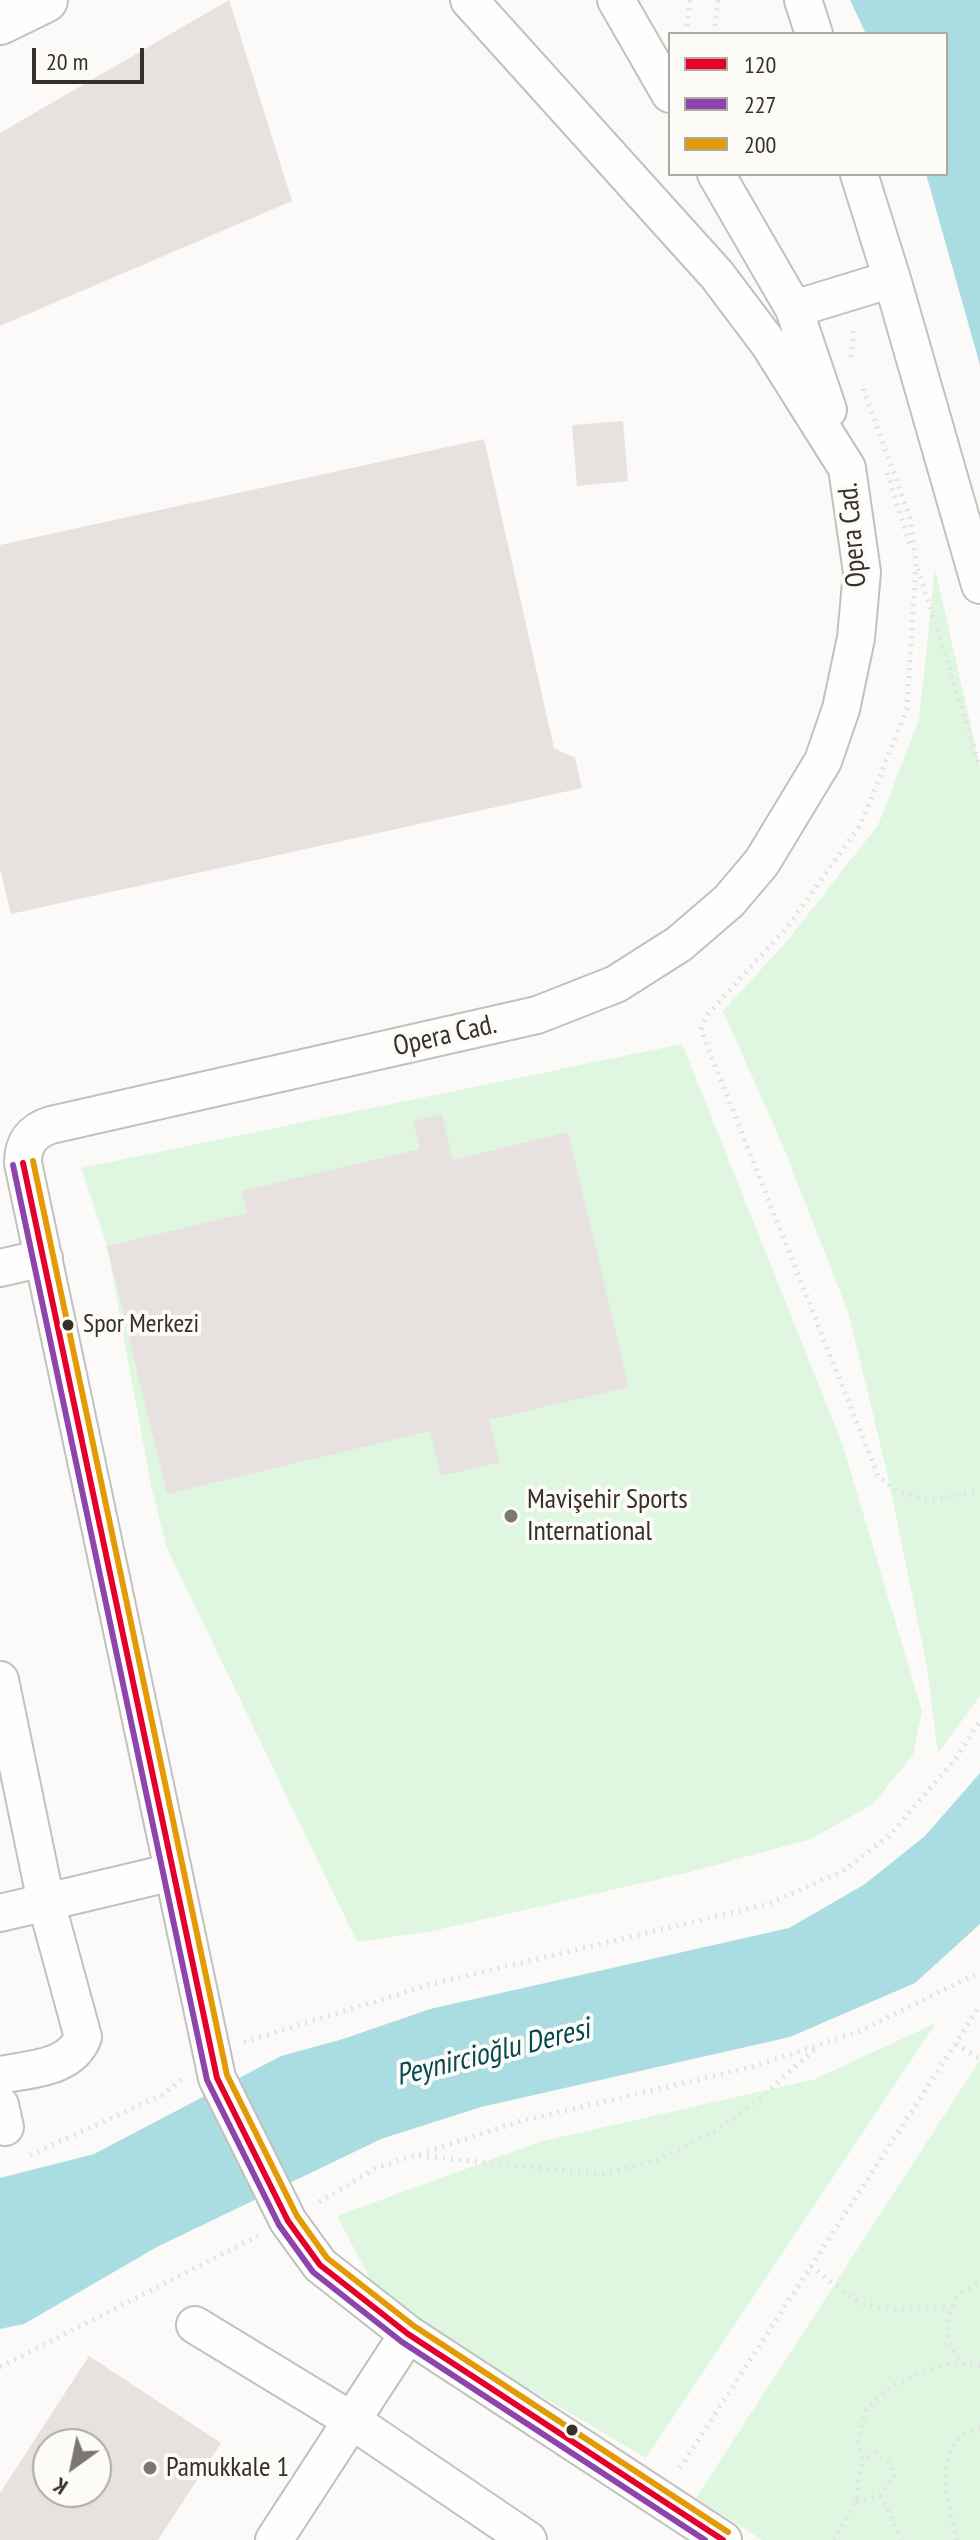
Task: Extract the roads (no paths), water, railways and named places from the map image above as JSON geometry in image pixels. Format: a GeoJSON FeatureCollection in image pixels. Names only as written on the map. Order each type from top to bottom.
{"type":"FeatureCollection","features":[{"type":"Feature","properties":{"kind":"main road"},"geometry":{"type":"LineString","coordinates":[[0,22],[45,0]]}},
{"type":"Feature","properties":{"kind":"street","name":"Opera Cad."},"geometry":{"type":"LineString","coordinates":[[469,0],[717,275],[769,344],[847,468],[862,572],[856,638],[841,709],[823,761],[762,862],[729,901],[679,944],[616,984],[537,1015],[41,1128],[27,1142],[23,1163],[214,2065],[282,2210],[320,2265],[408,2334],[660,2499],[684,2530],[723,2540]]}},
{"type":"Feature","properties":{"kind":"street"},"geometry":{"type":"LineString","coordinates":[[616,0],[668,91]]}},
{"type":"Feature","properties":{"kind":"street"},"geometry":{"type":"LineString","coordinates":[[803,0],[813,32]]}},
{"type":"Feature","properties":{"kind":"street"},"geometry":{"type":"LineString","coordinates":[[717,176],[794,309],[847,468]]}},
{"type":"Feature","properties":{"kind":"street"},"geometry":{"type":"LineString","coordinates":[[860,176],[980,585]]}},
{"type":"Feature","properties":{"kind":"street"},"geometry":{"type":"LineString","coordinates":[[794,309],[892,279]]}},
{"type":"Feature","properties":{"kind":"street"},"geometry":{"type":"LineString","coordinates":[[0,1268],[44,1258]]}},
{"type":"Feature","properties":{"kind":"street"},"geometry":{"type":"LineString","coordinates":[[0,1680],[46,1902],[83,2037],[76,2052],[58,2063],[0,2075]]}},
{"type":"Feature","properties":{"kind":"street"},"geometry":{"type":"LineString","coordinates":[[0,1913],[173,1872]]}},
{"type":"Feature","properties":{"kind":"street"},"geometry":{"type":"LineString","coordinates":[[195,2325],[351,2420],[528,2540]]}},
{"type":"Feature","properties":{"kind":"street"},"geometry":{"type":"LineString","coordinates":[[274,2540],[408,2334]]}},
{"type":"Feature","properties":{"kind":"water"},"geometry":{"type":"Polygon","coordinates":[[[850,0],[980,0],[980,365],[927,176],[948,176],[948,32],[865,32],[850,0]]]}},
{"type":"Feature","properties":{"kind":"water","name":"Peynircioğlu Deresi"},"geometry":{"type":"Polygon","coordinates":[[[980,1773],[980,1924],[915,1983],[790,2037],[481,2107],[381,2139],[157,2247],[24,2324],[0,2329],[0,2178],[94,2154],[281,2056],[343,2039],[430,2009],[789,1928],[865,1884],[925,1836],[980,1773]]]}},
{"type":"Feature","properties":{"kind":"place","name":"Spor Merkezi"},"geometry":{"type":"Point","coordinates":[68,1325]}},
{"type":"Feature","properties":{"kind":"place","name":"Mavişehir Sports International"},"geometry":{"type":"Point","coordinates":[511,1516]}},
{"type":"Feature","properties":{"kind":"place","name":"Pamukkale 1"},"geometry":{"type":"Point","coordinates":[150,2468]}}]}
